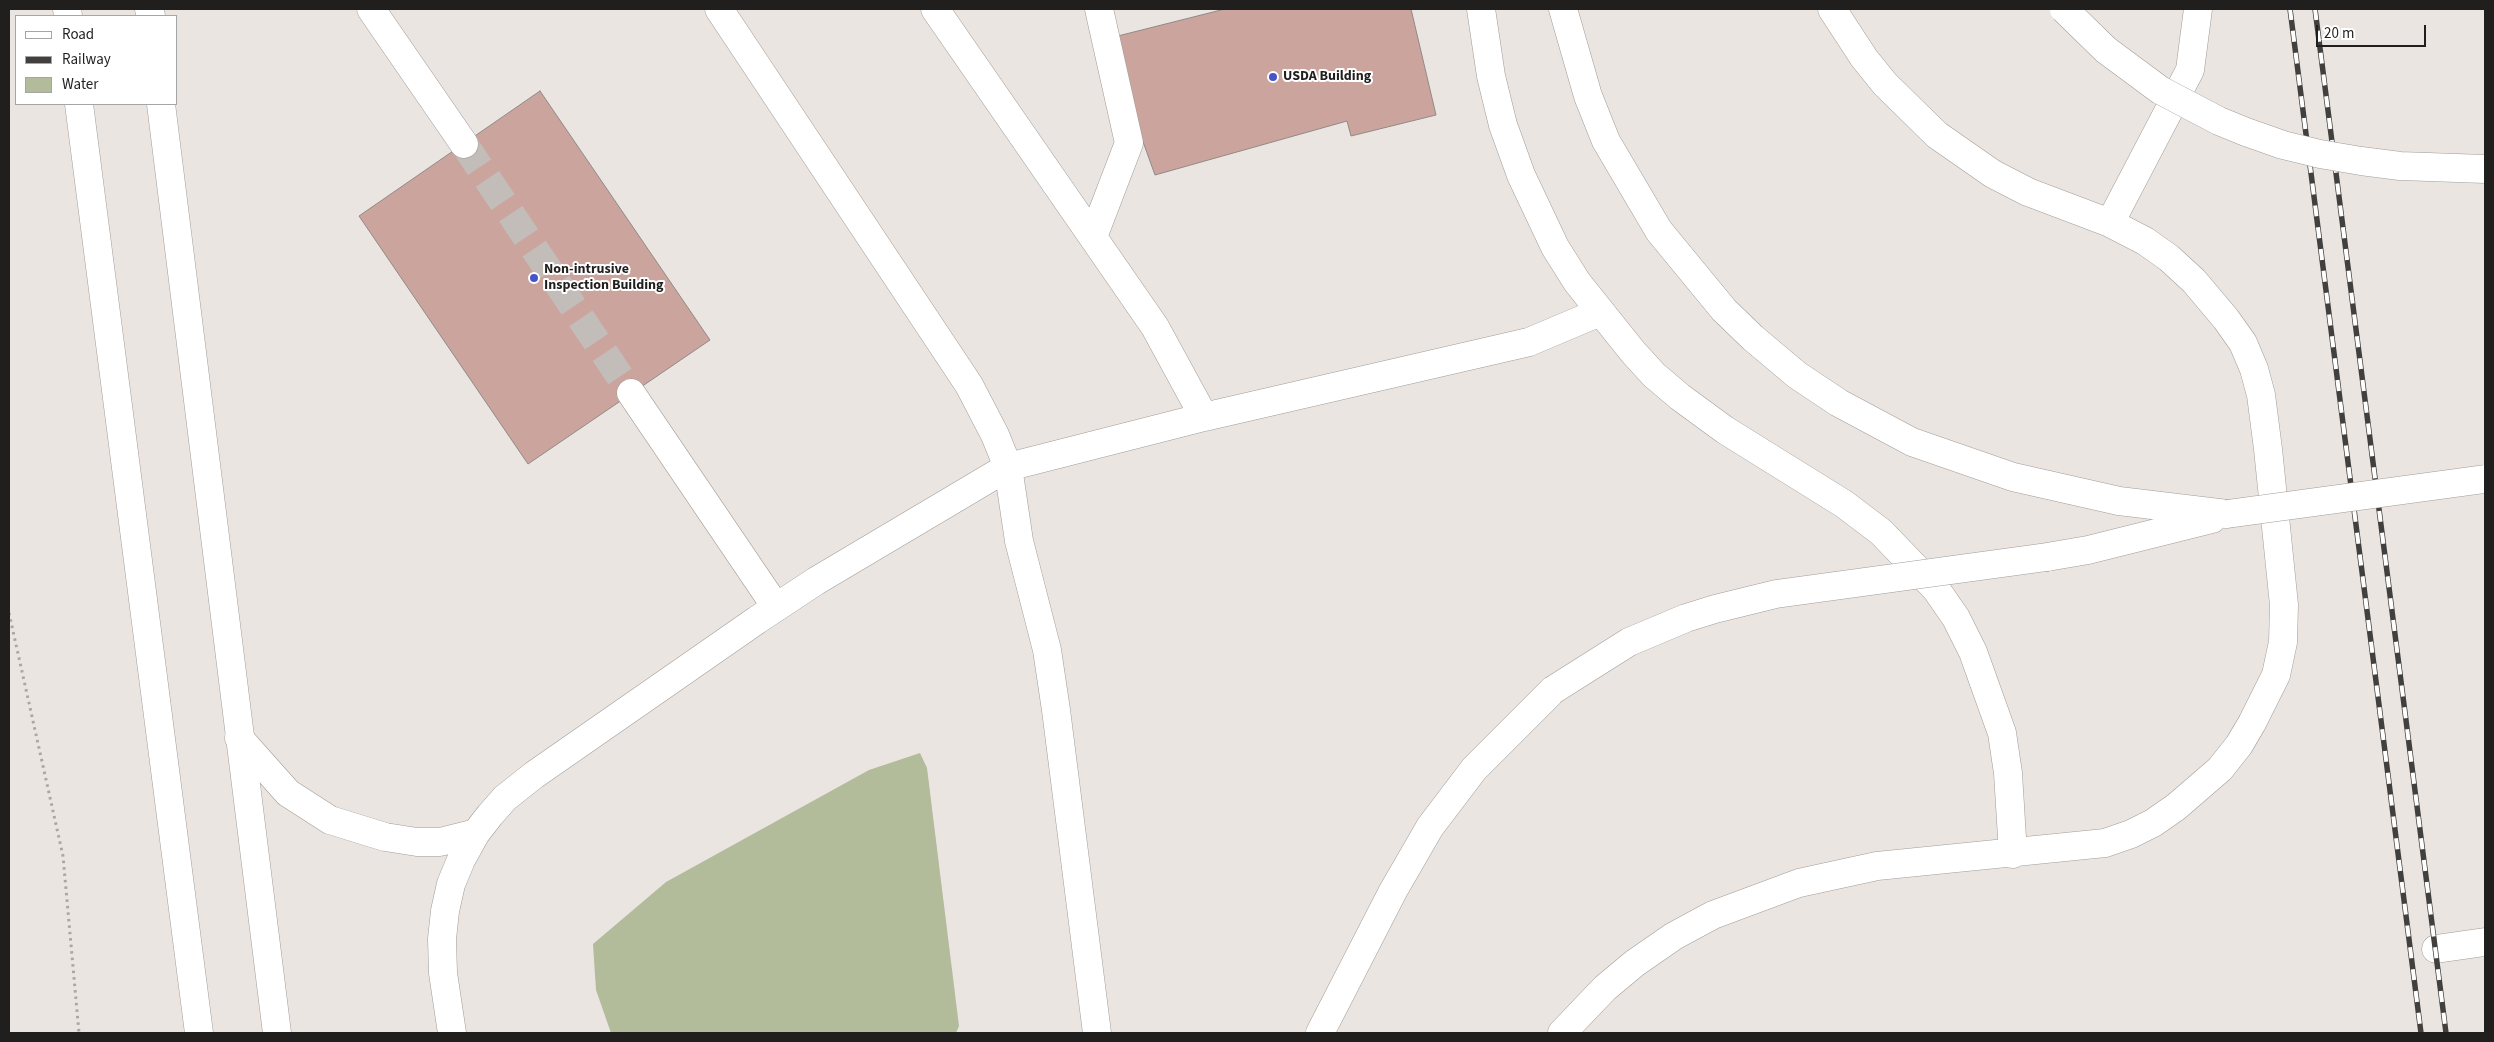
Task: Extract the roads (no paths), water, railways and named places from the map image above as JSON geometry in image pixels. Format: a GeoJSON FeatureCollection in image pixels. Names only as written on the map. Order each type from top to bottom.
{"type":"FeatureCollection","features":[{"type":"Feature","properties":{"kind":"main road"},"geometry":{"type":"LineString","coordinates":[[370,9],[464,144]]}},
{"type":"Feature","properties":{"kind":"main road"},"geometry":{"type":"LineString","coordinates":[[719,9],[969,385],[995,435],[1008,467],[1019,541],[1047,650],[1097,1033]]}},
{"type":"Feature","properties":{"kind":"main road"},"geometry":{"type":"LineString","coordinates":[[935,9],[1155,327],[1204,417]]}},
{"type":"Feature","properties":{"kind":"main road"},"geometry":{"type":"LineString","coordinates":[[1093,237],[1129,143],[1099,9]]}},
{"type":"Feature","properties":{"kind":"main road"},"geometry":{"type":"LineString","coordinates":[[1481,9],[1492,76],[1503,125],[1521,176],[1555,247],[1600,312],[1633,352],[1680,398],[1725,430],[1844,504],[1881,532],[1936,589],[1956,618],[1973,652],[2002,734],[2008,773],[2013,854]]}},
{"type":"Feature","properties":{"kind":"main road"},"geometry":{"type":"LineString","coordinates":[[1563,9],[1586,88],[1606,141],[1659,231],[1698,282],[1753,338],[1797,375],[1839,403],[1880,426],[1912,442],[1954,458],[2013,477],[2119,501],[2227,514]]}},
{"type":"Feature","properties":{"kind":"main road"},"geometry":{"type":"LineString","coordinates":[[2064,9],[2106,50],[2154,86],[2219,121],[2246,132],[2283,145],[2353,160],[2400,166],[2485,168]]}},
{"type":"Feature","properties":{"kind":"main road"},"geometry":{"type":"LineString","coordinates":[[2110,223],[2190,70],[2198,9]]}},
{"type":"Feature","properties":{"kind":"main road"},"geometry":{"type":"LineString","coordinates":[[1562,1033],[1604,988],[1634,963],[1674,936],[1713,915],[1799,883],[1877,866],[2013,854],[2105,843],[2131,834],[2153,823],[2202,787],[2239,745],[2264,703],[2276,675],[2283,642],[2284,605],[2261,395],[2254,369],[2242,343],[2226,319],[2194,281],[2169,258],[2145,241],[2110,223],[2028,192],[1993,174],[1937,135],[1885,84],[1838,14]]}},
{"type":"Feature","properties":{"kind":"main road"},"geometry":{"type":"LineString","coordinates":[[79,105],[199,1033]]}},
{"type":"Feature","properties":{"kind":"main road"},"geometry":{"type":"LineString","coordinates":[[161,105],[277,1033]]}},
{"type":"Feature","properties":{"kind":"main road"},"geometry":{"type":"LineString","coordinates":[[452,1033],[443,973],[442,938],[445,912],[451,884],[461,860],[476,833],[505,798],[534,775],[776,607],[1008,467],[1204,417],[1529,342],[1600,312]]}},
{"type":"Feature","properties":{"kind":"main road"},"geometry":{"type":"LineString","coordinates":[[631,393],[776,607]]}},
{"type":"Feature","properties":{"kind":"main road"},"geometry":{"type":"LineString","coordinates":[[1320,1033],[1393,891],[1430,827],[1474,769],[1503,737],[1553,690],[1629,642],[1715,608],[1785,593],[2088,550],[2227,514],[2485,479]]}},
{"type":"Feature","properties":{"kind":"main road"},"geometry":{"type":"LineString","coordinates":[[239,738],[288,793],[330,820],[385,837],[417,842],[440,842],[476,833]]}},
{"type":"Feature","properties":{"kind":"main road"},"geometry":{"type":"LineString","coordinates":[[2436,948],[2485,942]]}},
{"type":"Feature","properties":{"kind":"water"},"geometry":{"type":"Polygon","coordinates":[[[920,753],[927,768],[959,1026],[956,1033],[611,1033],[596,990],[593,944],[666,882],[869,770],[920,753]]]}},
{"type":"Feature","properties":{"kind":"tunnel"},"geometry":{"type":"LineString","coordinates":[[464,144],[631,393]]}},
{"type":"Feature","properties":{"kind":"railway"},"geometry":{"type":"LineString","coordinates":[[2290,9],[2421,1033]]}},
{"type":"Feature","properties":{"kind":"railway"},"geometry":{"type":"LineString","coordinates":[[2315,9],[2446,1033]]}},
{"type":"Feature","properties":{"kind":"place","name":"USDA Building"},"geometry":{"type":"Point","coordinates":[1273,77]}},
{"type":"Feature","properties":{"kind":"place","name":"Non-intrusive Inspection Building"},"geometry":{"type":"Point","coordinates":[534,278]}}]}
